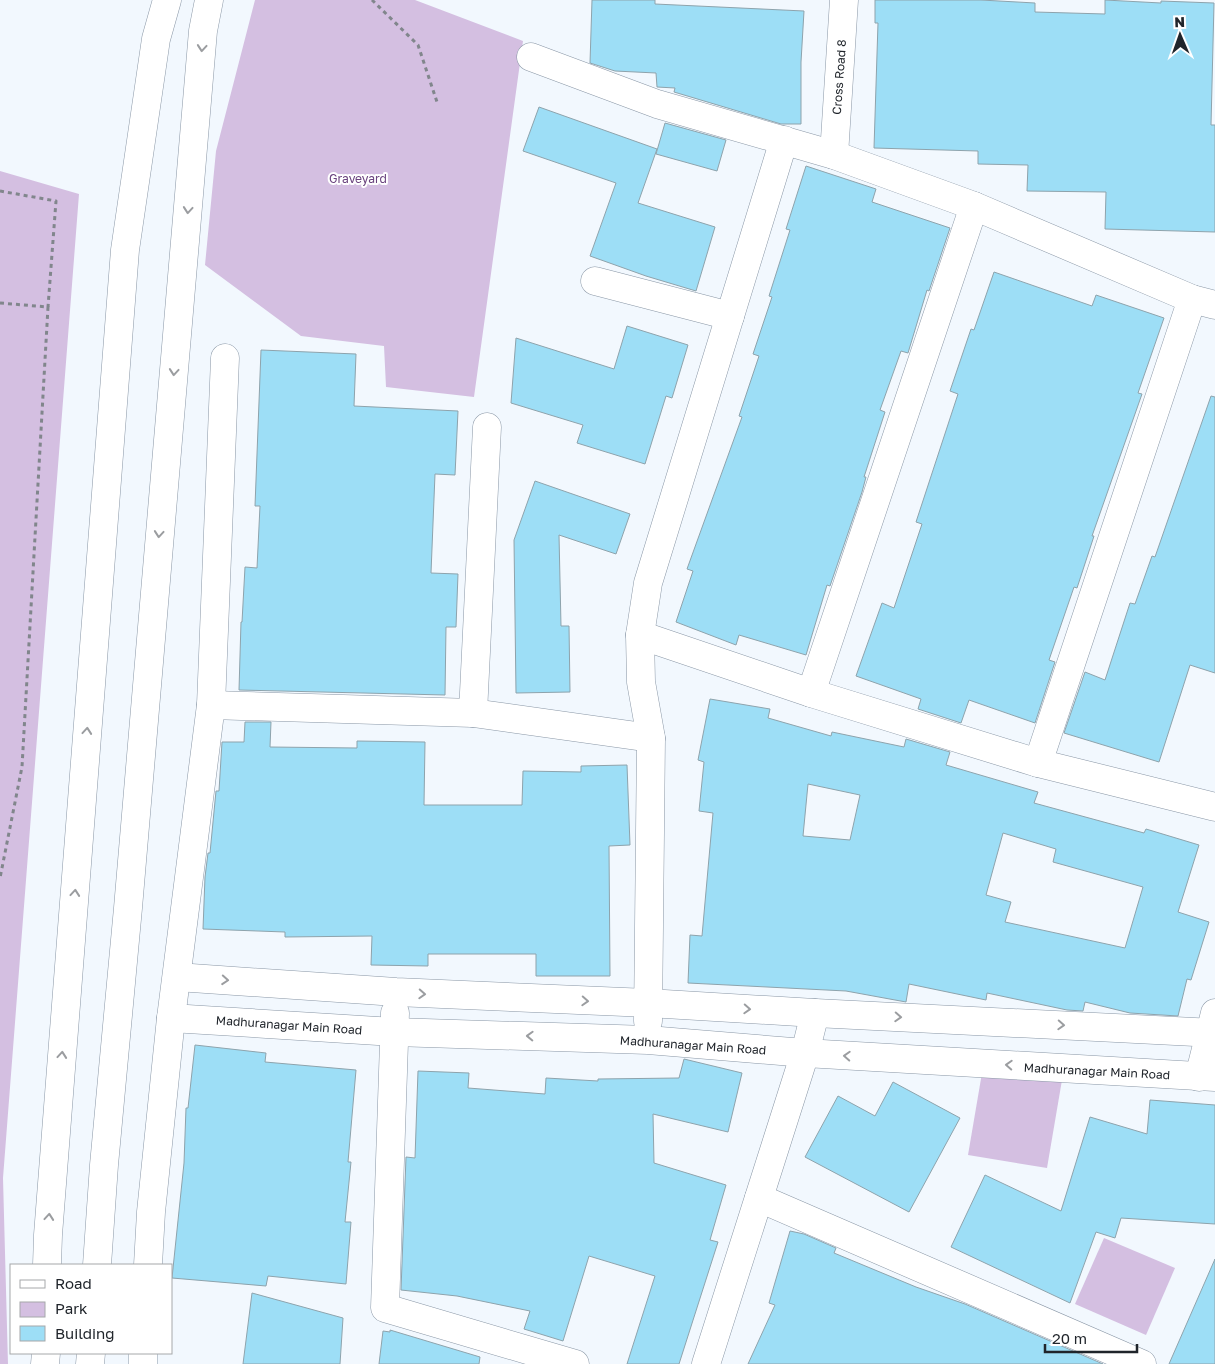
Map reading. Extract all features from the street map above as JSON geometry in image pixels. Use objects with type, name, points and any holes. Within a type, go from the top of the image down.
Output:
[{"type":"street","points":[[47,1264],[49,1215],[125,250],[156,40],[167,0]]},
{"type":"street","points":[[97,1264],[104,1165],[128,908],[202,41],[209,0]]},
{"type":"street","name":"Cross Road 8","points":[[834,155],[844,0]]},
{"type":"street","points":[[532,57],[656,104],[834,155],[974,206],[1203,302],[1038,763]]},
{"type":"street","points":[[648,1040],[651,738],[642,682],[640,635],[648,583],[784,140]]},
{"type":"street","points":[[811,693],[974,206]]},
{"type":"street","points":[[595,281],[730,316]]},
{"type":"street","points":[[148,1264],[151,1212],[171,1018],[211,705],[225,358]]},
{"type":"street","points":[[473,713],[487,427]]},
{"type":"street","points":[[640,635],[811,693],[1038,763],[1215,807]]},
{"type":"street","points":[[211,705],[473,713],[651,738]]},
{"type":"street","points":[[177,977],[396,992],[648,1003],[815,1014],[1213,1026],[1207,1077]]},
{"type":"street","points":[[396,992],[385,1308],[575,1364]]},
{"type":"street","points":[[706,1364],[805,1053],[815,1014]]},
{"type":"street","name":"Madhuranagar Main Road","points":[[171,1018],[394,1032],[648,1040],[805,1053],[1207,1077]]},
{"type":"street","points":[[759,1198],[1142,1364]]},
{"type":"path","points":[[372,0],[418,45],[436,102]]},
{"type":"path","points":[[0,191],[56,201],[48,306],[22,767],[0,878]]},
{"type":"path","points":[[0,303],[48,306]]},
{"type":"green space","name":"Graveyard","points":[[255,0],[415,0],[523,41],[474,397],[386,387],[384,346],[301,336],[205,265],[216,151]]},
{"type":"green space","points":[[0,171],[79,194],[3,1178],[8,1364],[0,1364]]},
{"type":"green space","points":[[983,1067],[1062,1080],[1047,1168],[968,1155]]},
{"type":"green space","points":[[1104,1238],[1175,1268],[1146,1335],[1075,1304]]},
{"type":"building","points":[[592,0],[655,0],[655,4],[804,11],[801,62],[801,124],[781,124],[674,92],[675,88],[657,87],[656,73],[615,71],[590,63]]},
{"type":"building","points":[[875,0],[981,0],[1035,3],[1035,12],[1105,14],[1105,0],[1214,3],[1211,125],[1215,125],[1215,232],[1105,229],[1106,192],[1027,191],[1028,165],[978,164],[978,151],[874,148],[878,23],[875,23]]},
{"type":"building","points":[[539,107],[657,149],[638,203],[715,227],[696,291],[590,256],[616,183],[523,151]]},
{"type":"building","points":[[665,123],[726,140],[717,171],[656,154]]},
{"type":"building","points":[[806,166],[876,189],[872,202],[950,228],[929,291],[927,290],[908,353],[901,351],[880,410],[885,412],[864,477],[866,477],[862,492],[830,586],[827,585],[806,655],[739,635],[736,645],[676,622],[693,571],[687,569],[742,417],[739,416],[759,356],[753,354],[772,297],[769,296],[790,230],[786,229]]},
{"type":"building","points":[[994,272],[1092,306],[1096,295],[1164,318],[1138,393],[1142,394],[1092,536],[1094,536],[1077,588],[1074,587],[1049,660],[1055,662],[1035,723],[969,700],[961,723],[918,709],[921,699],[856,676],[882,603],[894,608],[922,524],[916,522],[958,394],[950,391],[971,329],[974,330]]},
{"type":"building","points":[[627,326],[688,345],[672,398],[666,396],[645,464],[577,443],[583,425],[511,403],[516,338],[614,369]]},
{"type":"building","points":[[261,350],[356,354],[354,406],[458,411],[455,475],[435,474],[431,573],[458,574],[456,627],[446,627],[445,695],[239,690],[245,567],[257,568],[260,506],[255,506]]},
{"type":"building","points":[[1211,396],[1215,397],[1215,673],[1190,665],[1159,762],[1064,733],[1085,672],[1105,680],[1130,603],[1135,604],[1152,556],[1155,557]]},
{"type":"building","points":[[535,481],[630,514],[616,554],[559,535],[561,626],[569,626],[570,692],[516,693],[514,540]]},
{"type":"building","points":[[710,699],[770,709],[768,718],[831,736],[832,732],[904,747],[906,739],[950,752],[946,765],[1038,792],[1034,803],[1144,833],[1146,829],[1199,845],[1178,912],[1209,922],[1191,980],[1187,979],[1178,1016],[1130,1013],[1085,1002],[1083,1011],[1067,1010],[987,993],[986,1000],[909,984],[906,1002],[846,991],[688,983],[690,935],[702,936],[713,813],[699,811],[704,762],[698,760]],"holes":[[[808,784],[860,795],[850,840],[803,836]],[[1003,833],[1056,849],[1053,862],[1143,887],[1125,948],[1005,922],[1011,902],[986,895]]]},
{"type":"building","points":[[245,722],[271,722],[270,747],[357,748],[357,741],[425,742],[424,805],[522,805],[523,771],[581,772],[581,766],[627,765],[630,845],[609,846],[610,976],[536,976],[536,954],[428,954],[428,966],[371,965],[372,936],[285,937],[285,932],[203,929],[205,877],[208,853],[210,853],[216,791],[219,791],[222,742],[244,742]]},
{"type":"building","points":[[195,1045],[266,1053],[265,1062],[356,1070],[348,1162],[351,1162],[345,1222],[351,1222],[346,1284],[268,1276],[266,1286],[172,1278],[184,1163],[186,1108],[188,1108]]},
{"type":"building","points":[[684,1059],[742,1073],[728,1132],[653,1114],[654,1163],[726,1185],[710,1240],[718,1242],[679,1364],[627,1364],[655,1276],[589,1256],[563,1341],[524,1329],[530,1311],[457,1296],[401,1290],[406,1157],[415,1158],[418,1071],[469,1073],[468,1088],[545,1094],[546,1078],[598,1081],[598,1079],[679,1078]]},
{"type":"building","points":[[893,1082],[960,1118],[909,1212],[805,1157],[838,1096],[875,1116]]},
{"type":"building","points":[[1150,1100],[1215,1105],[1215,1224],[1121,1218],[1115,1238],[1096,1232],[1070,1303],[951,1247],[985,1175],[1061,1211],[1090,1117],[1147,1134]]},
{"type":"building","points":[[790,1231],[804,1234],[836,1248],[834,1253],[916,1287],[965,1304],[1103,1364],[748,1364],[775,1305],[769,1303]]},
{"type":"building","points":[[1215,1259],[1215,1364],[1169,1364]]},
{"type":"building","points":[[252,1293],[343,1318],[340,1364],[243,1364]]},
{"type":"building","points":[[390,1330],[480,1357],[479,1364],[379,1364],[383,1331],[390,1332]]}]
